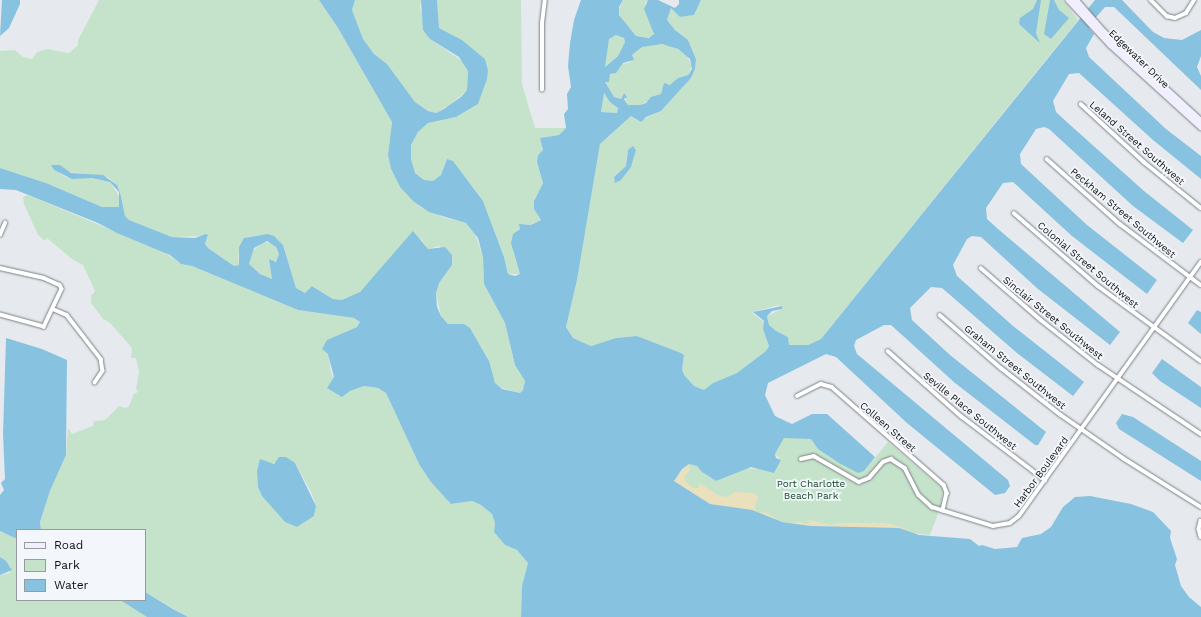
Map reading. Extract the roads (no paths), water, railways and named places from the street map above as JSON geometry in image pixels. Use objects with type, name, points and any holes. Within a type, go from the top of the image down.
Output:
[{"type":"street","points":[[542,90],[542,23],[545,0]]},
{"type":"street","name":"Edgewater Drive","points":[[1069,0],[1149,82],[1201,127]]},
{"type":"street","name":"Edgewater Drive","points":[[1076,0],[1081,11]]},
{"type":"street","points":[[1151,0],[1167,16],[1175,18],[1186,13],[1194,0]]},
{"type":"street","name":"Edgewater Drive","points":[[1093,24],[1201,121]]},
{"type":"street","name":"Leland Street Southwest","points":[[1081,104],[1138,158],[1201,208]]},
{"type":"street","name":"Peckham Street Southwest","points":[[1047,159],[1120,224],[1201,285]]},
{"type":"street","name":"Colonial Street Southwest","points":[[1014,213],[1080,272],[1154,328],[1201,361]]},
{"type":"street","points":[[0,235],[5,223]]},
{"type":"street","name":"Harbor Boulevard","points":[[801,459],[814,456],[859,482],[869,478],[883,462],[891,459],[898,462],[907,472],[922,499],[943,511],[993,526],[1006,524],[1019,516],[1201,262]]},
{"type":"street","points":[[0,268],[52,281],[60,285],[60,293],[44,326],[0,315]]},
{"type":"street","name":"Sinclair Street Southwest","points":[[981,268],[1045,324],[1117,379],[1201,434]]},
{"type":"street","points":[[53,309],[67,315],[101,359],[103,371],[95,383]]},
{"type":"street","name":"Graham Street Southwest","points":[[940,315],[1020,384],[1081,430],[1201,507]]},
{"type":"street","name":"Seville Place Southwest","points":[[888,351],[961,416],[1045,480]]},
{"type":"street","name":"Colleen Street","points":[[797,396],[821,384],[832,387],[944,485],[947,493],[943,511]]},
{"type":"street","points":[[1201,521],[1199,529],[1201,538]]},
{"type":"water","points":[[2,0],[20,0],[20,4],[9,28],[0,36]]},
{"type":"water","points":[[319,0],[355,0],[352,10],[363,39],[374,54],[387,64],[415,102],[428,111],[436,113],[461,97],[467,90],[468,71],[459,57],[430,39],[423,30],[421,0],[437,0],[439,28],[462,40],[485,59],[488,70],[487,79],[478,104],[456,117],[428,123],[418,132],[411,145],[411,159],[415,173],[424,180],[433,181],[441,175],[447,159],[453,161],[483,201],[504,257],[508,274],[515,276],[520,274],[511,243],[513,234],[520,229],[519,224],[531,225],[541,220],[534,209],[534,201],[543,183],[537,162],[538,155],[543,150],[540,138],[559,135],[566,128],[564,114],[568,109],[567,94],[571,87],[568,66],[570,43],[574,20],[581,0],[623,0],[619,7],[619,15],[636,36],[649,38],[654,34],[644,9],[648,0],[658,0],[675,8],[679,4],[679,0],[701,0],[694,15],[680,17],[671,8],[667,20],[675,30],[688,40],[696,59],[695,69],[691,78],[661,111],[646,117],[641,122],[631,116],[600,144],[577,280],[566,327],[573,338],[591,346],[616,338],[637,336],[681,353],[684,355],[682,370],[685,376],[694,386],[704,390],[713,383],[737,373],[766,351],[769,346],[763,329],[764,321],[753,312],[782,306],[782,309],[772,311],[767,316],[769,325],[776,331],[788,337],[789,345],[808,345],[821,339],[1095,0],[1122,0],[1153,32],[1164,38],[1182,40],[1201,30],[1201,56],[1197,67],[1201,76],[1201,90],[1114,7],[1105,7],[1091,23],[1089,28],[1094,34],[1086,48],[1089,57],[1166,129],[1201,156],[1201,179],[1153,140],[1079,73],[1069,74],[1053,101],[1056,112],[1069,124],[1144,191],[1193,230],[1183,243],[1133,206],[1049,129],[1044,127],[1036,129],[1020,154],[1021,164],[1087,225],[1157,280],[1147,294],[1072,236],[1013,182],[1003,183],[986,208],[987,219],[1120,332],[1110,345],[1038,289],[981,237],[972,236],[967,239],[953,265],[957,276],[1013,326],[1084,382],[1073,396],[1017,353],[942,288],[931,287],[910,308],[912,320],[950,355],[1046,432],[1038,445],[1035,445],[955,383],[891,325],[884,325],[856,340],[854,346],[857,354],[1008,480],[1010,486],[1005,493],[995,495],[907,423],[836,357],[826,354],[768,383],[765,395],[775,416],[792,424],[812,414],[827,414],[875,457],[864,471],[858,473],[839,463],[818,449],[811,439],[784,438],[775,454],[776,458],[781,460],[774,473],[751,467],[716,481],[702,472],[697,466],[689,464],[682,469],[674,481],[710,504],[752,510],[782,522],[811,526],[899,528],[919,535],[970,539],[979,546],[982,545],[995,549],[1017,547],[1022,538],[1041,534],[1051,527],[1063,507],[1075,497],[1090,496],[1131,504],[1153,512],[1171,531],[1170,538],[1177,559],[1175,565],[1181,586],[1189,597],[1201,607],[1201,617],[521,617],[522,586],[528,563],[517,550],[505,545],[494,532],[495,523],[492,514],[481,505],[472,501],[451,504],[431,482],[419,464],[386,393],[378,388],[364,386],[350,391],[342,397],[327,388],[334,377],[328,354],[322,349],[327,340],[357,327],[360,322],[354,318],[298,310],[192,266],[181,264],[170,255],[117,233],[98,223],[16,190],[0,189],[0,168],[46,183],[102,207],[119,207],[119,192],[110,182],[92,178],[72,179],[54,170],[51,165],[60,165],[71,173],[103,175],[117,185],[121,196],[125,216],[129,220],[172,237],[195,238],[206,234],[208,235],[205,244],[208,248],[234,266],[239,265],[239,247],[244,238],[267,234],[274,236],[283,245],[296,288],[305,293],[312,286],[333,299],[342,300],[360,292],[413,231],[428,249],[445,247],[452,255],[452,265],[439,283],[436,293],[437,307],[441,316],[448,324],[464,324],[470,328],[489,361],[495,383],[502,389],[520,393],[523,390],[525,381],[515,365],[505,323],[484,284],[483,257],[478,238],[466,223],[429,212],[413,201],[400,187],[391,169],[388,155],[392,122],[338,28]],"holes":[[[616,35],[624,38],[625,42],[618,56],[605,67],[609,39]],[[662,44],[678,49],[690,59],[692,69],[688,75],[678,78],[670,85],[664,83],[661,94],[651,97],[646,103],[640,105],[628,105],[624,99],[627,97],[624,93],[621,99],[614,97],[605,82],[609,82],[610,74],[616,73],[623,63],[634,60],[632,55],[642,47]],[[604,93],[610,102],[618,108],[617,113],[601,112]],[[267,241],[276,247],[279,254],[276,262],[269,259],[272,279],[260,274],[249,264],[254,248]]]},
{"type":"water","points":[[1037,0],[1041,0],[1036,33],[1040,43],[1019,24],[1020,18],[1033,9]]},
{"type":"water","points":[[1050,0],[1054,0],[1059,10],[1069,18],[1051,39],[1044,34]]},
{"type":"water","points":[[633,146],[636,150],[631,167],[621,180],[615,183],[614,177],[626,166],[628,150]]},
{"type":"water","points":[[1197,310],[1201,312],[1201,334],[1188,323]]},
{"type":"water","points":[[6,338],[42,349],[67,360],[66,455],[50,491],[40,522],[41,529],[16,529],[16,539],[0,531],[0,495],[4,490],[1,483],[5,479],[3,434]]},
{"type":"water","points":[[1162,359],[1201,387],[1201,408],[1160,381],[1152,373]]},
{"type":"water","points":[[1122,414],[1133,417],[1201,461],[1201,481],[1119,429],[1116,423]]},
{"type":"water","points":[[279,457],[286,457],[295,463],[316,506],[314,516],[297,527],[285,522],[262,496],[258,487],[257,471],[260,459],[274,464]]},
{"type":"water","points":[[0,557],[6,561],[12,570],[0,575]]},
{"type":"water","points":[[146,593],[188,617],[147,617],[122,601],[146,601]]},
{"type":"park label","name":"Port Charlotte Beach Park","points":[[811,488]]}]
